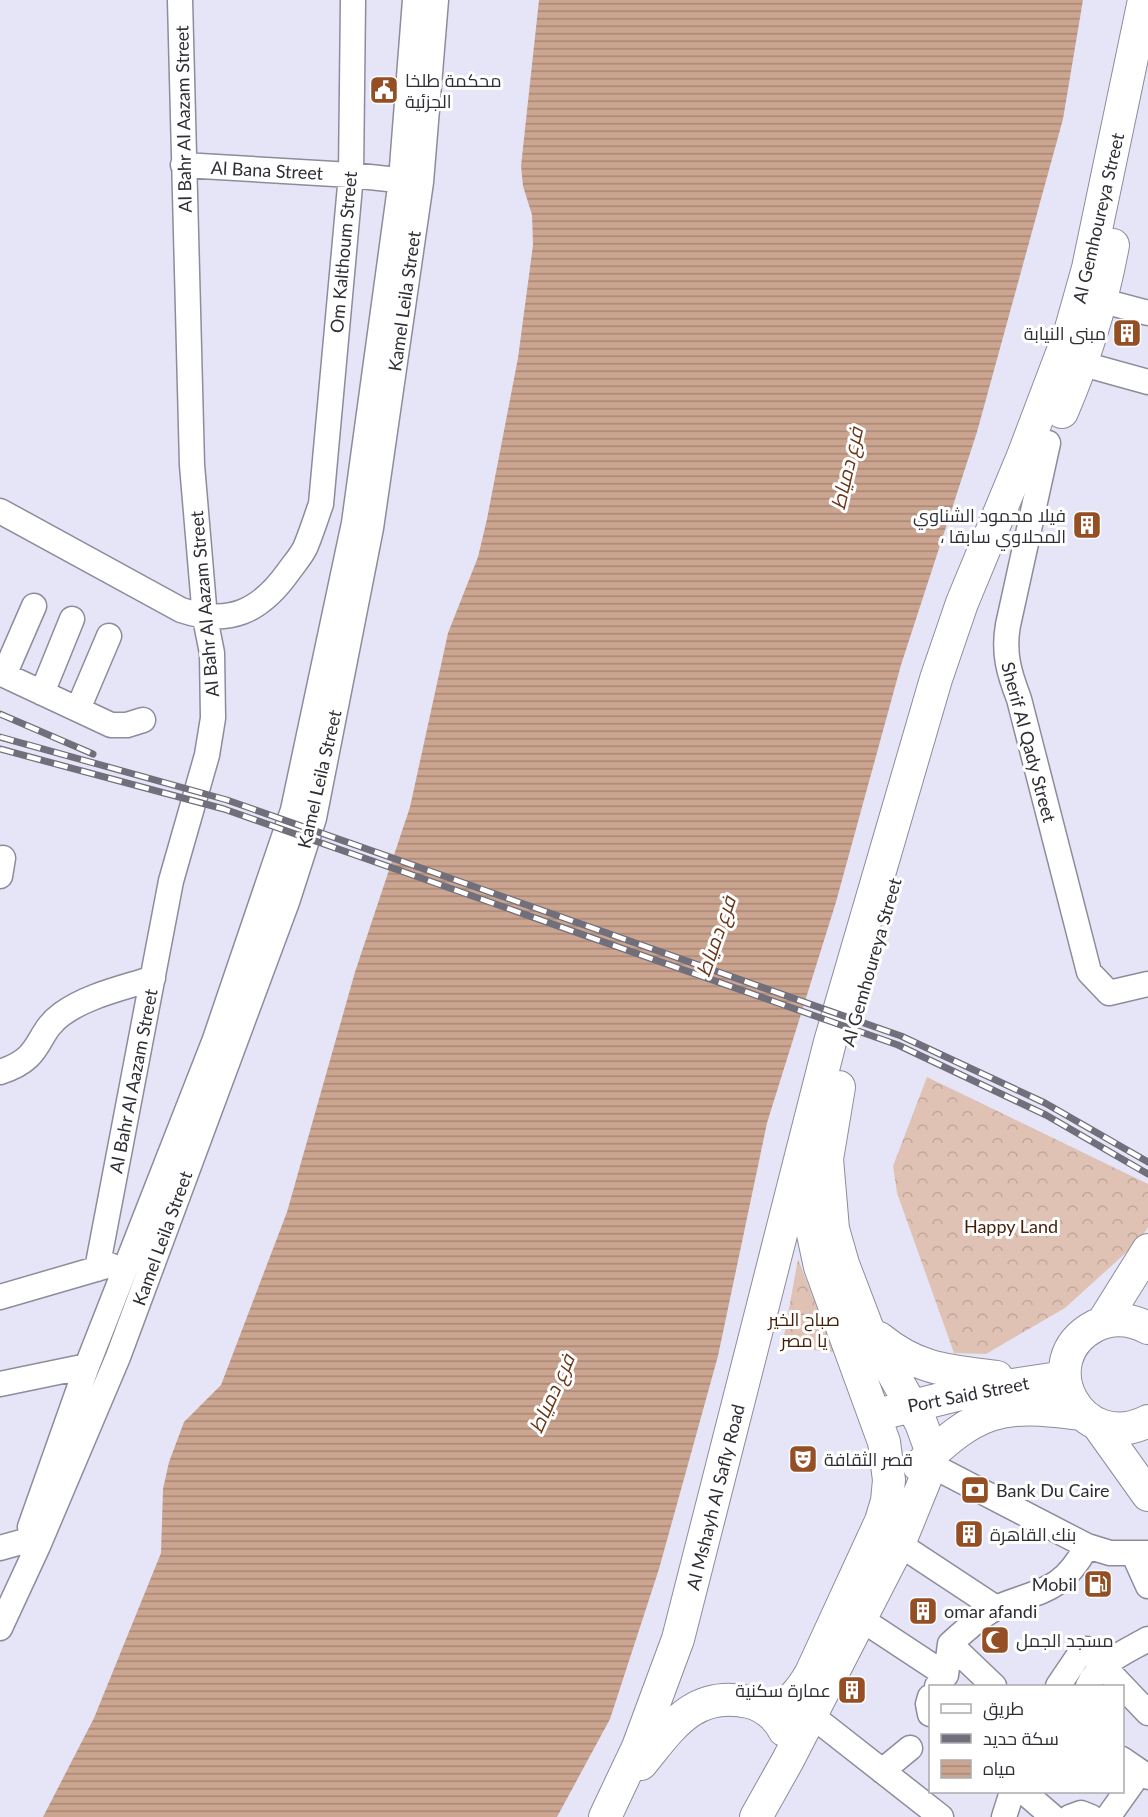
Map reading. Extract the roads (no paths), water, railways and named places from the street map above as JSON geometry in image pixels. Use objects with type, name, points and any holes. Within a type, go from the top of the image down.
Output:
[{"type":"main road","name":"Al Gemhoureya Street","points":[[772,1714],[785,1707],[800,1691],[811,1673],[881,1521],[887,1501],[889,1480],[886,1451],[878,1424],[820,1267],[799,1168],[830,1042],[936,679],[962,603],[1027,446],[1070,332],[1088,268],[1144,0]]},
{"type":"main road","name":"Al Gemhoureya Street","points":[[930,1459],[912,1405],[867,1327],[843,1264],[833,1229],[827,1159],[847,1046],[952,684],[1001,551],[1083,364],[1103,301],[1148,84]]},
{"type":"main road","name":"Al Mshayh Al Safly Road","points":[[609,1808],[643,1736],[678,1639],[799,1168]]},
{"type":"main road","points":[[1103,1322],[1148,1250]]},
{"type":"main road","points":[[1052,1378],[1067,1359],[1075,1343],[1087,1330],[1103,1322],[1120,1319],[1137,1322],[1148,1328]]},
{"type":"main road","points":[[867,1327],[889,1346],[929,1367],[962,1374],[1052,1378],[1067,1390],[1148,1495]]},
{"type":"main road","name":"Port Said Street","points":[[878,1424],[892,1410],[973,1391],[1052,1378]]},
{"type":"main road","name":"Port Said Street","points":[[889,1480],[914,1472],[971,1422],[993,1413],[1037,1410],[1090,1420],[1114,1429],[1131,1428],[1148,1421]]},
{"type":"main road","points":[[756,1817],[900,1544],[930,1459]]},
{"type":"main road","points":[[609,1808],[672,1726],[689,1711],[709,1701],[731,1698],[753,1703],[772,1714],[783,1727],[789,1743],[788,1760]]},
{"type":"street","name":"Al Bahr Al Aazam Street","points":[[97,1269],[171,881],[210,740],[213,679],[205,618],[192,465],[180,0]]},
{"type":"street","name":"Om Kalthoum Street","points":[[205,618],[235,616],[259,604],[282,580],[304,550],[321,504],[351,175],[352,0]]},
{"type":"street","name":"Kamel Leila Street","points":[[20,1585],[26,1541],[90,1361],[214,1042],[293,810],[354,524],[411,181],[415,0]]},
{"type":"street","name":"Kamel Leila Street","points":[[0,1628],[114,1368],[287,902],[314,818],[371,528],[411,181],[436,0]]},
{"type":"street","name":"Al Bana Street","points":[[183,165],[411,181]]},
{"type":"street","points":[[1103,301],[1148,313]]},
{"type":"street","points":[[1083,364],[1148,382]]},
{"type":"street","name":"Sherif Al Qady Street","points":[[1048,443],[1004,646],[1008,669],[1019,699],[1089,972],[1109,993],[1148,984]]},
{"type":"street","points":[[0,511],[181,610],[205,618]]},
{"type":"street","points":[[34,606],[2,674],[111,724],[127,725],[143,720]]},
{"type":"street","points":[[42,693],[72,620]]},
{"type":"street","points":[[78,709],[110,636]]},
{"type":"street","points":[[0,1072],[23,1062],[35,1052],[53,1023],[63,1014],[83,1002],[153,978]]},
{"type":"street","points":[[0,1297],[130,1261]]},
{"type":"street","points":[[0,1384],[90,1361],[97,1377],[114,1368]]},
{"type":"street","points":[[930,1459],[1087,1546],[1110,1552],[1141,1554],[1148,1586]]},
{"type":"street","points":[[0,1548],[26,1541]]},
{"type":"street","points":[[900,1544],[996,1608]]},
{"type":"street","points":[[861,1619],[941,1681],[950,1644],[996,1608],[1054,1587],[1079,1561],[1087,1546]]},
{"type":"street","points":[[1088,1685],[1098,1658],[1148,1639]]},
{"type":"street","points":[[950,1644],[993,1685]]},
{"type":"street","points":[[1059,1685],[1084,1649],[1098,1658],[1123,1685]]},
{"type":"street","points":[[1124,1687],[1148,1713]]},
{"type":"street","points":[[811,1715],[941,1817]]},
{"type":"street","points":[[882,1771],[910,1748]]},
{"type":"street","points":[[1124,1791],[1137,1769]]},
{"type":"street","points":[[1004,1817],[1011,1793]]},
{"type":"street","points":[[1108,1817],[1122,1793]]},
{"type":"street","points":[[1070,1817],[1081,1813],[1091,1817]]},
{"type":"water","name":"فرع دمياط","points":[[539,0],[1083,0],[1063,119],[977,432],[901,665],[836,902],[767,1123],[718,1356],[659,1569],[610,1719],[557,1817],[43,1817],[94,1718],[161,1553],[163,1489],[169,1462],[184,1422],[221,1385],[287,1212],[355,972],[410,807],[448,633],[478,557],[518,358],[533,245],[532,215],[523,186],[521,166]]},
{"type":"railway","points":[[0,714],[93,754]]},
{"type":"railway","points":[[0,737],[227,800],[901,1036],[1045,1103],[1148,1162]]},
{"type":"railway","points":[[0,749],[224,809],[898,1045],[1046,1115],[1148,1174]]},
{"type":"place","name":"محكمة طلخا الجزئية","points":[[384,90]]},
{"type":"place","name":"مبنى النيابة","points":[[1127,333]]},
{"type":"place","name":"فيلا محمود الشناوي ، المحلاوي سابقا","points":[[1087,525]]},
{"type":"place","name":"قصر الثقافة","points":[[803,1459]]},
{"type":"place","name":"Bank Du Caire","points":[[975,1490]]},
{"type":"place","name":"بنك القاهرة","points":[[969,1534]]},
{"type":"place","name":"Mobil","points":[[1098,1584]]},
{"type":"place","name":"omar afandi","points":[[923,1611]]},
{"type":"place","name":"مسجد الجمل","points":[[995,1640]]},
{"type":"place","name":"عمارة سكنية","points":[[852,1690]]},
{"type":"park label","name":"Happy Land","points":[[1011,1226]]},
{"type":"park label","name":"صباح الخير يا مصر","points":[[804,1329]]}]
